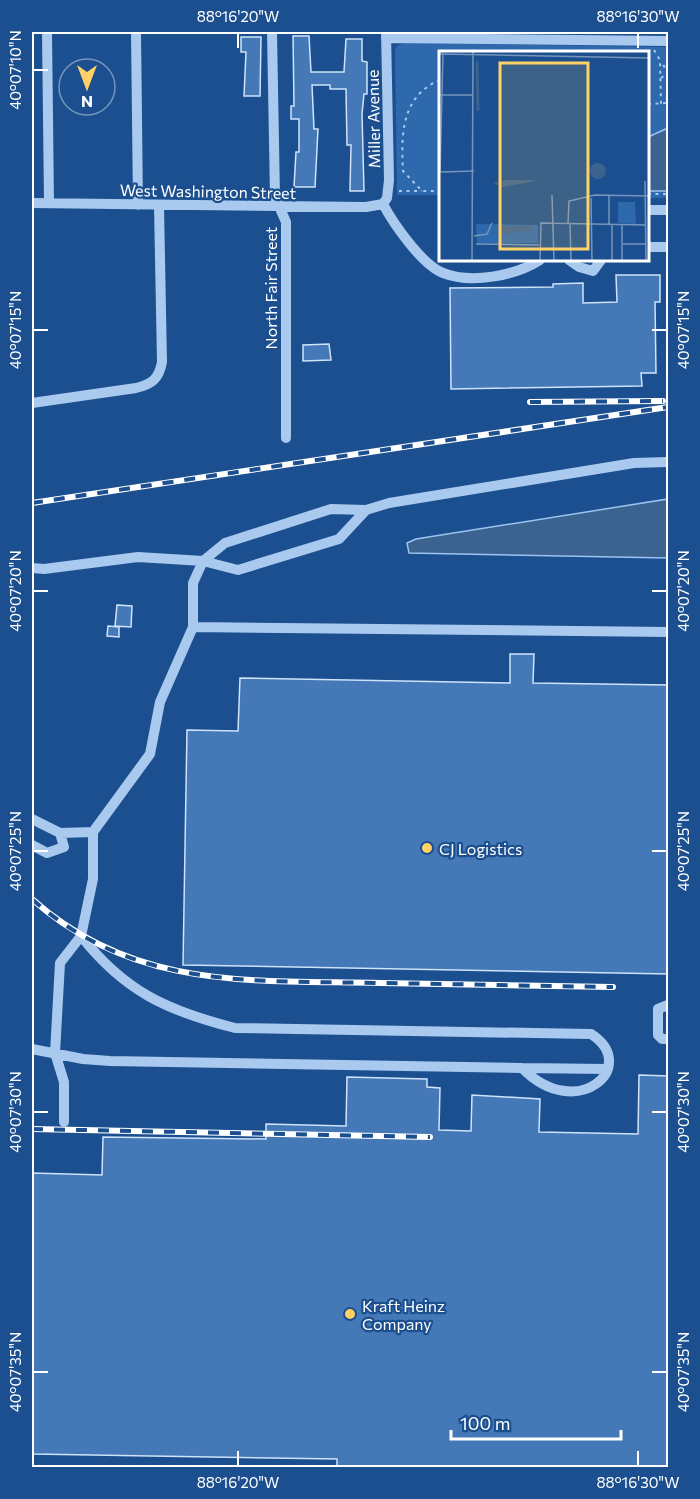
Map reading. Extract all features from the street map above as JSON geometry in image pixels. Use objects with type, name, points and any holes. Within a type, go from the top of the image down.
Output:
[{"type":"street","points":[[47,32],[49,203]]},
{"type":"street","points":[[136,32],[138,205]]},
{"type":"street","name":"North Fair Street","points":[[272,32],[275,197],[286,222],[286,438]]},
{"type":"street","points":[[386,35],[629,36],[669,40]]},
{"type":"street","name":"Miller Avenue","points":[[383,204],[387,198],[389,180],[386,35]]},
{"type":"street","name":"West Washington Street","points":[[32,203],[279,207],[376,207],[383,204]]},
{"type":"street","points":[[383,204],[394,223],[440,272],[461,278],[501,275],[530,267],[539,261]]},
{"type":"street","points":[[32,403],[136,388],[156,380],[162,362],[159,206]]},
{"type":"street","points":[[649,210],[669,210]]},
{"type":"street","points":[[649,248],[669,247]]},
{"type":"street","points":[[570,261],[579,267],[593,271],[601,261]]},
{"type":"street","points":[[64,1122],[64,1083],[55,1053],[60,963],[81,936],[93,879],[93,832],[150,754],[160,702],[194,627],[193,583],[203,561],[225,543],[332,509],[366,510],[388,503],[634,463],[669,462]]},
{"type":"street","points":[[32,568],[44,569],[138,557],[203,561],[238,570],[339,539],[366,510]]},
{"type":"street","points":[[194,627],[669,632]]},
{"type":"street","points":[[32,819],[60,833],[93,832]]},
{"type":"street","points":[[32,845],[47,853],[64,847],[60,833]]},
{"type":"street","points":[[81,936],[98,957],[124,980],[151,999],[189,1017],[236,1028],[591,1034],[601,1040],[606,1048],[608,1069],[595,1087],[575,1093],[550,1089],[535,1081],[522,1068]]},
{"type":"street","points":[[669,1005],[658,1009],[658,1035],[662,1039],[669,1039]]},
{"type":"street","points":[[32,1049],[83,1059],[110,1061],[608,1069]]},
{"type":"path","points":[[654,47],[654,54],[668,73],[661,78]]},
{"type":"path","points":[[660,60],[661,104]]},
{"type":"path","points":[[422,191],[403,171],[402,140],[405,120],[412,103],[423,90],[439,81]]},
{"type":"path","points":[[649,104],[669,103]]},
{"type":"path","points":[[399,191],[439,191]]},
{"type":"path","points":[[649,194],[669,194]]},
{"type":"shaded area","points":[[405,43],[668,47],[668,198],[649,198],[649,51],[439,51],[439,195],[397,195],[395,49],[398,45]]},
{"type":"shaded area","points":[[668,128],[668,191],[649,191],[649,137]]},
{"type":"shaded area","points":[[668,499],[668,558],[409,553],[407,543],[416,539]]},
{"type":"building","points":[[293,36],[309,36],[311,72],[344,72],[346,39],[362,39],[362,61],[367,62],[367,94],[364,94],[362,114],[364,191],[350,191],[351,145],[347,145],[346,89],[330,89],[330,85],[312,85],[314,129],[318,129],[315,187],[294,187],[296,152],[299,152],[299,119],[291,119],[291,106],[294,106]]},
{"type":"building","points":[[241,37],[261,37],[260,96],[244,96],[246,52],[241,52]]},
{"type":"building","points":[[616,275],[660,275],[660,302],[655,302],[656,373],[641,373],[642,386],[451,389],[450,288],[553,287],[553,284],[583,283],[583,303],[617,302]]},
{"type":"building","points":[[329,344],[331,360],[303,361],[303,345]]},
{"type":"building","points":[[117,605],[132,606],[131,627],[115,626]]},
{"type":"building","points":[[108,626],[119,627],[119,637],[107,636]]},
{"type":"building","name":"CJ Logistics","points":[[510,654],[534,654],[533,683],[669,685],[669,974],[183,965],[187,730],[238,731],[240,678],[510,683]]},
{"type":"building","name":"Kraft Heinz Company","points":[[639,1075],[669,1076],[669,1467],[337,1467],[337,1459],[32,1454],[32,1173],[102,1175],[103,1137],[266,1139],[266,1124],[346,1126],[347,1077],[427,1079],[427,1087],[440,1088],[439,1130],[471,1131],[472,1095],[540,1099],[539,1132],[638,1134]]},
{"type":"railway","points":[[530,402],[663,401]]},
{"type":"railway","points":[[32,503],[668,407]]},
{"type":"railway","points":[[32,899],[71,929],[112,951],[154,965],[197,974],[287,982],[613,987]]},
{"type":"railway","points":[[32,1129],[430,1137]]},
{"type":"place","name":"CJ Logistics","points":[[427,848]]},
{"type":"place","name":"Kraft Heinz Company","points":[[350,1314]]}]
